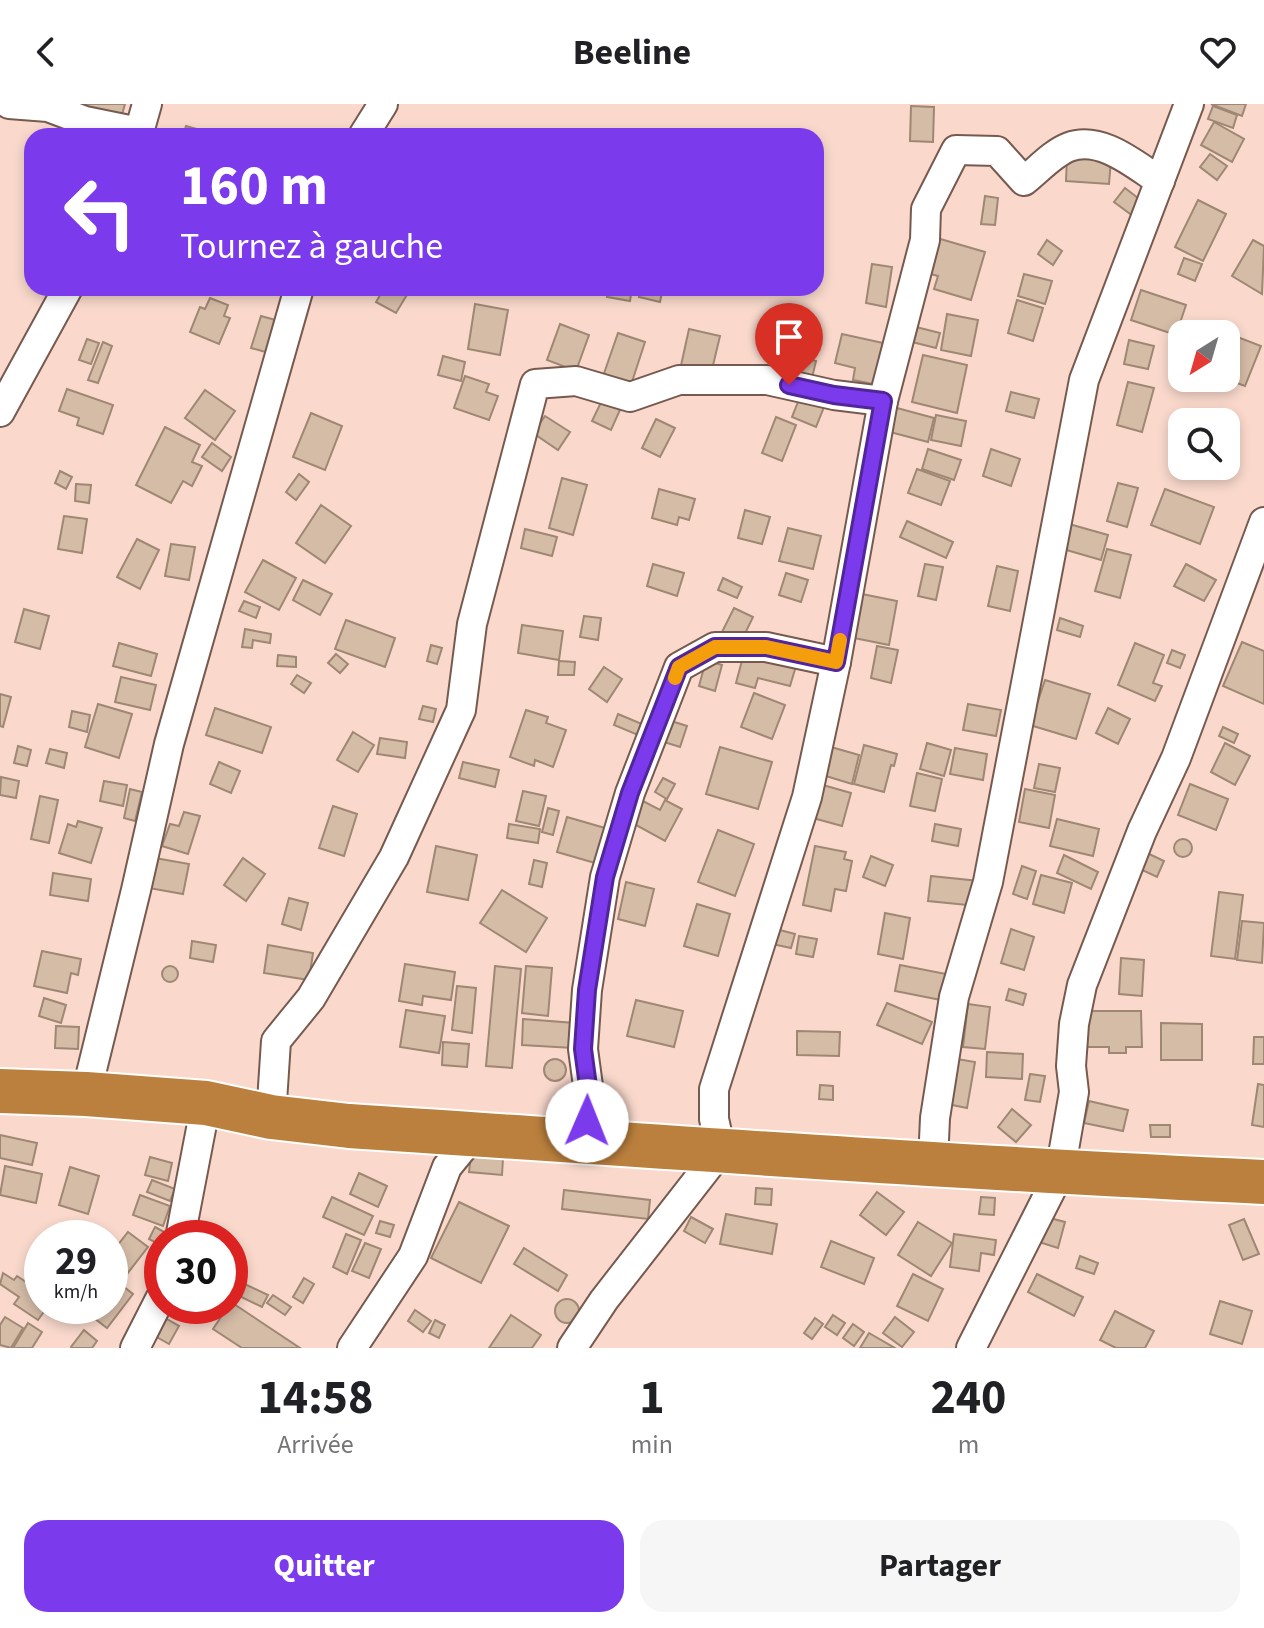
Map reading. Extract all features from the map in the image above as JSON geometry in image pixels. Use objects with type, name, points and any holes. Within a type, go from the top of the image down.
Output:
[{"type":"highway","points":[[0,1091],[206,1103],[271,1117],[452,1144],[583,1141],[1264,1182]]},
{"type":"street","points":[[9,104],[48,107],[114,128]]},
{"type":"street","points":[[141,128],[147,104]]},
{"type":"street","points":[[368,128],[383,104]]},
{"type":"street","points":[[933,1162],[935,1118],[954,997],[988,882],[1084,380],[1189,104]]},
{"type":"street","points":[[572,1348],[604,1300],[721,1150],[714,1119],[714,1089],[807,797],[836,662],[883,401],[925,240],[926,209],[956,150],[997,151],[1024,181],[1067,147],[1088,143],[1120,155],[1160,181]]},
{"type":"street","points":[[0,412],[64,296]]},
{"type":"street","points":[[86,1094],[169,744],[297,296]]},
{"type":"street","points":[[271,1117],[276,1041],[311,998],[394,857],[461,710],[472,624],[535,384],[576,381],[630,397],[679,380],[767,380],[834,395],[883,401]]},
{"type":"street","points":[[971,1348],[1060,1172],[1074,1092],[1071,1066],[1074,1024],[1082,985],[1142,831],[1176,758],[1264,522]]},
{"type":"street","points":[[583,1141],[590,1101],[583,1049],[587,990],[605,877],[630,793],[679,667],[715,647],[766,647],[836,662]]},
{"type":"street","points":[[183,1220],[206,1103]]},
{"type":"street","points":[[352,1348],[413,1256],[452,1144]]},
{"type":"street","points":[[676,1146],[686,1193]]},
{"type":"street","points":[[135,1348],[147,1324]]},
{"type":"building","points":[[85,104],[125,104],[119,125],[82,115]]},
{"type":"building","points":[[1211,104],[1246,104],[1242,116]]},
{"type":"building","points":[[911,106],[934,107],[933,142],[910,141]]},
{"type":"building","points":[[1213,106],[1237,115],[1233,128],[1208,119]]},
{"type":"building","points":[[1214,122],[1244,139],[1232,162],[1201,145]]},
{"type":"building","points":[[1210,154],[1227,166],[1217,180],[1200,167]]},
{"type":"building","points":[[1067,156],[1111,160],[1109,184],[1066,181]]},
{"type":"building","points":[[1125,188],[1143,202],[1133,216],[1114,202]]},
{"type":"building","points":[[985,196],[998,198],[995,225],[981,224]]},
{"type":"building","points":[[1198,200],[1226,214],[1203,261],[1175,247]]},
{"type":"building","points":[[937,238],[985,252],[971,300],[934,289],[938,276],[927,273]]},
{"type":"building","points":[[1047,240],[1062,251],[1053,265],[1038,254]]},
{"type":"building","points":[[1253,240],[1264,246],[1262,294],[1232,276]]},
{"type":"building","points":[[1184,258],[1202,264],[1195,281],[1178,274]]},
{"type":"building","points":[[872,264],[892,267],[886,307],[866,303]]},
{"type":"building","points":[[1024,274],[1052,281],[1045,304],[1018,296]]},
{"type":"building","points":[[1141,290],[1186,305],[1181,320],[1168,320],[1168,332],[1131,320]]},
{"type":"building","points":[[379,296],[406,296],[396,313],[376,302]]},
{"type":"building","points":[[607,296],[631,296],[630,301]]},
{"type":"building","points":[[639,296],[661,296],[660,302]]},
{"type":"building","points":[[210,298],[228,305],[224,316],[230,318],[219,344],[190,332],[200,307],[205,309]]},
{"type":"building","points":[[1017,300],[1043,308],[1033,341],[1008,333]]},
{"type":"building","points":[[475,304],[508,310],[500,355],[468,349]]},
{"type":"building","points":[[947,314],[978,320],[971,356],[941,350]]},
{"type":"building","points":[[261,316],[279,321],[269,353],[251,348]]},
{"type":"building","points":[[560,324],[589,335],[576,371],[547,360]]},
{"type":"building","points":[[912,326],[940,333],[936,348],[908,341]]},
{"type":"building","points":[[689,329],[720,336],[710,378],[680,370]]},
{"type":"building","points":[[618,333],[645,342],[629,391],[601,382]]},
{"type":"building","points":[[842,334],[883,343],[873,384],[853,380],[855,368],[835,363]]},
{"type":"building","points":[[1240,338],[1261,346],[1245,386],[1240,384]]},
{"type":"building","points":[[87,339],[99,343],[91,364],[79,360]]},
{"type":"building","points":[[1129,340],[1154,346],[1148,369],[1124,364]]},
{"type":"building","points":[[103,342],[112,346],[98,383],[88,380]]},
{"type":"building","points":[[782,352],[816,361],[811,382],[776,372]]},
{"type":"building","points":[[923,355],[967,365],[957,413],[912,402]]},
{"type":"building","points":[[443,356],[465,362],[461,381],[438,375]]},
{"type":"building","points":[[465,376],[489,384],[486,392],[498,396],[489,420],[454,408]]},
{"type":"building","points":[[1128,382],[1154,388],[1142,432],[1117,425]]},
{"type":"building","points":[[67,389],[113,405],[103,434],[77,425],[79,418],[59,411]]},
{"type":"building","points":[[205,390],[235,411],[215,440],[185,418]]},
{"type":"building","points":[[606,392],[624,401],[611,430],[592,421]]},
{"type":"building","points":[[802,392],[826,402],[816,427],[792,417]]},
{"type":"building","points":[[1011,392],[1039,399],[1034,418],[1006,411]]},
{"type":"building","points":[[897,408],[934,418],[928,442],[890,432]]},
{"type":"building","points":[[311,413],[342,426],[325,470],[293,457]]},
{"type":"building","points":[[936,415],[966,421],[961,446],[931,440]]},
{"type":"building","points":[[545,416],[570,432],[558,450],[533,433]]},
{"type":"building","points":[[776,417],[796,425],[782,461],[762,453]]},
{"type":"building","points":[[656,419],[675,428],[660,457],[642,448]]},
{"type":"building","points":[[165,427],[200,445],[192,462],[202,466],[192,486],[183,481],[171,503],[136,485]]},
{"type":"building","points":[[212,443],[231,457],[222,471],[202,457]]},
{"type":"building","points":[[928,449],[961,460],[954,480],[922,469]]},
{"type":"building","points":[[991,449],[1020,459],[1011,486],[983,476]]},
{"type":"building","points":[[917,469],[950,481],[941,505],[908,493]]},
{"type":"building","points":[[60,471],[72,477],[66,489],[55,483]]},
{"type":"building","points":[[299,474],[309,482],[296,500],[286,492]]},
{"type":"building","points":[[562,478],[587,485],[573,535],[549,528]]},
{"type":"building","points":[[1118,483],[1138,488],[1127,527],[1107,521]]},
{"type":"building","points":[[76,484],[91,485],[89,503],[75,501]]},
{"type":"building","points":[[659,489],[695,499],[689,520],[679,517],[677,525],[652,518]]},
{"type":"building","points":[[1165,489],[1214,507],[1200,544],[1151,525]]},
{"type":"building","points":[[321,505],[351,526],[325,563],[296,543]]},
{"type":"building","points":[[745,510],[770,517],[762,544],[738,538]]},
{"type":"building","points":[[64,516],[87,519],[82,553],[58,549]]},
{"type":"building","points":[[907,521],[953,542],[946,558],[900,537]]},
{"type":"building","points":[[1069,524],[1108,535],[1101,560],[1063,549]]},
{"type":"building","points":[[788,528],[821,536],[813,569],[779,561]]},
{"type":"building","points":[[525,529],[557,537],[552,556],[521,548]]},
{"type":"building","points":[[137,539],[159,550],[140,589],[117,577]]},
{"type":"building","points":[[171,544],[195,547],[189,580],[165,576]]},
{"type":"building","points":[[1107,549],[1131,555],[1120,598],[1095,591]]},
{"type":"building","points":[[263,560],[296,578],[279,610],[245,592]]},
{"type":"building","points":[[653,564],[684,573],[677,596],[647,586]]},
{"type":"building","points":[[925,564],[943,567],[936,600],[918,596]]},
{"type":"building","points":[[1186,564],[1216,580],[1204,601],[1174,586]]},
{"type":"building","points":[[997,566],[1018,571],[1010,611],[988,606]]},
{"type":"building","points":[[786,573],[808,580],[801,602],[779,595]]},
{"type":"building","points":[[723,578],[742,587],[737,598],[718,590]]},
{"type":"building","points":[[303,580],[332,594],[320,615],[293,600]]},
{"type":"building","points":[[857,593],[897,601],[889,645],[849,637]]},
{"type":"building","points":[[244,601],[260,607],[256,618],[239,611]]},
{"type":"building","points":[[734,608],[753,617],[741,642],[722,632]]},
{"type":"building","points":[[24,609],[49,616],[40,649],[15,642]]},
{"type":"building","points":[[584,616],[601,618],[598,640],[580,637]]},
{"type":"building","points":[[1060,618],[1083,626],[1080,637],[1057,630]]},
{"type":"building","points":[[346,620],[395,638],[385,667],[335,649]]},
{"type":"building","points":[[522,625],[563,631],[559,660],[518,653]]},
{"type":"building","points":[[245,629],[271,634],[270,643],[253,640],[252,648],[242,647]]},
{"type":"building","points":[[1242,642],[1264,651],[1264,704],[1223,686]]},
{"type":"building","points":[[119,643],[157,654],[151,676],[113,666]]},
{"type":"building","points":[[1135,643],[1164,655],[1153,683],[1162,686],[1155,701],[1118,685]]},
{"type":"building","points":[[431,645],[442,648],[437,664],[427,661]]},
{"type":"building","points":[[877,646],[898,650],[891,683],[871,678]]},
{"type":"building","points":[[1172,650],[1185,655],[1180,668],[1167,663]]},
{"type":"building","points":[[744,653],[796,666],[790,686],[758,678],[755,688],[736,683]]},
{"type":"building","points":[[336,654],[348,664],[340,673],[328,663]]},
{"type":"building","points":[[278,655],[296,657],[296,667],[277,666]]},
{"type":"building","points":[[706,660],[722,665],[715,691],[699,686]]},
{"type":"building","points":[[559,661],[575,662],[574,675],[558,675]]},
{"type":"building","points":[[604,667],[622,679],[607,702],[589,689]]},
{"type":"building","points":[[297,675],[311,683],[304,693],[291,684]]},
{"type":"building","points":[[121,677],[156,685],[150,710],[115,702]]},
{"type":"building","points":[[1045,680],[1090,694],[1076,739],[1030,725]]},
{"type":"building","points":[[754,693],[785,705],[772,739],[741,727]]},
{"type":"building","points":[[0,694],[11,697],[3,727],[0,726]]},
{"type":"building","points":[[98,704],[132,714],[119,758],[85,747]]},
{"type":"building","points":[[968,704],[1001,710],[996,736],[963,730]]},
{"type":"building","points":[[423,706],[436,709],[433,722],[419,719]]},
{"type":"building","points":[[215,708],[271,727],[262,753],[206,735]]},
{"type":"building","points":[[1108,708],[1130,719],[1118,744],[1096,733]]},
{"type":"building","points":[[526,710],[548,717],[546,723],[566,730],[553,767],[535,760],[534,766],[510,757]]},
{"type":"building","points":[[72,711],[90,715],[87,732],[69,727]]},
{"type":"building","points":[[618,714],[642,724],[638,735],[614,725]]},
{"type":"building","points":[[668,720],[687,726],[680,747],[661,741]]},
{"type":"building","points":[[1223,727],[1238,734],[1234,743],[1219,736]]},
{"type":"building","points":[[353,732],[374,745],[358,772],[337,760]]},
{"type":"building","points":[[380,738],[407,742],[405,758],[377,754]]},
{"type":"building","points":[[927,743],[951,750],[944,776],[920,769]]},
{"type":"building","points":[[1225,743],[1250,756],[1235,785],[1211,772]]},
{"type":"building","points":[[824,745],[859,755],[852,784],[816,773]]},
{"type":"building","points":[[864,745],[897,754],[884,792],[854,784]]},
{"type":"building","points":[[18,746],[31,750],[27,766],[14,763]]},
{"type":"building","points":[[720,747],[772,762],[758,809],[706,794]]},
{"type":"building","points":[[955,748],[987,754],[983,780],[950,774]]},
{"type":"building","points":[[50,749],[67,753],[64,768],[46,763]]},
{"type":"building","points":[[219,762],[240,771],[231,793],[210,784]]},
{"type":"building","points":[[463,762],[499,770],[495,787],[459,778]]},
{"type":"building","points":[[1039,764],[1060,768],[1055,792],[1034,788]]},
{"type":"building","points":[[917,773],[942,779],[935,811],[910,806]]},
{"type":"building","points":[[1,777],[19,781],[16,798],[0,795]]},
{"type":"building","points":[[663,778],[675,784],[667,799],[655,792]]},
{"type":"building","points":[[104,781],[127,785],[123,806],[100,801]]},
{"type":"building","points":[[1190,784],[1228,799],[1216,830],[1178,815]]},
{"type":"building","points":[[823,785],[851,793],[842,826],[813,818]]},
{"type":"building","points":[[130,789],[142,792],[135,821],[124,818]]},
{"type":"building","points":[[1025,789],[1055,795],[1049,828],[1019,822]]},
{"type":"building","points":[[523,791],[546,796],[539,826],[516,821]]},
{"type":"building","points":[[40,796],[58,800],[49,843],[31,839]]},
{"type":"building","points":[[639,799],[660,810],[665,800],[682,809],[665,841],[627,820]]},
{"type":"building","points":[[333,806],[357,814],[344,856],[319,848]]},
{"type":"building","points":[[548,808],[559,811],[553,835],[542,832]]},
{"type":"building","points":[[184,812],[200,816],[188,854],[162,846],[170,824],[179,826]]},
{"type":"building","points":[[567,817],[605,828],[595,863],[557,852]]},
{"type":"building","points":[[1057,819],[1099,829],[1093,856],[1050,846]]},
{"type":"building","points":[[78,821],[102,828],[91,863],[59,853],[68,824],[76,827]]},
{"type":"building","points":[[509,824],[540,829],[538,843],[507,838]]},
{"type":"building","points":[[935,824],[961,829],[958,846],[932,841]]},
{"type":"building","points":[[718,830],[754,844],[735,896],[698,882]]},
{"type":"building","points":[[1183,839],[1192,848],[1183,857],[1174,848]]},
{"type":"building","points":[[436,846],[477,855],[468,900],[427,892]]},
{"type":"building","points":[[815,846],[846,852],[844,859],[852,861],[846,891],[835,889],[831,911],[803,905]]},
{"type":"building","points":[[1145,852],[1164,861],[1157,877],[1138,868]]},
{"type":"building","points":[[1064,855],[1098,872],[1091,889],[1057,873]]},
{"type":"building","points":[[871,856],[893,865],[885,886],[863,877]]},
{"type":"building","points":[[155,858],[189,864],[183,894],[149,888]]},
{"type":"building","points":[[243,858],[265,874],[246,901],[224,885]]},
{"type":"building","points":[[534,860],[547,863],[542,887],[529,884]]},
{"type":"building","points":[[1022,866],[1036,871],[1027,899],[1013,894]]},
{"type":"building","points":[[53,873],[91,879],[88,901],[50,895]]},
{"type":"building","points":[[1041,875],[1072,883],[1064,913],[1033,904]]},
{"type":"building","points":[[931,876],[979,881],[977,906],[928,901]]},
{"type":"building","points":[[626,882],[654,889],[645,926],[618,919]]},
{"type":"building","points":[[502,890],[547,918],[526,952],[480,923]]},
{"type":"building","points":[[1219,892],[1243,895],[1235,959],[1211,956]]},
{"type":"building","points":[[289,898],[308,903],[301,930],[282,924]]},
{"type":"building","points":[[697,904],[730,914],[718,956],[684,946]]},
{"type":"building","points":[[885,913],[910,918],[903,959],[878,954]]},
{"type":"building","points":[[1242,921],[1264,923],[1262,963],[1237,960]]},
{"type":"building","points":[[776,929],[795,934],[791,948],[772,944]]},
{"type":"building","points":[[1011,929],[1034,937],[1024,970],[1001,963]]},
{"type":"building","points":[[799,936],[817,939],[813,957],[796,954]]},
{"type":"building","points":[[192,941],[216,945],[213,962],[190,958]]},
{"type":"building","points":[[268,945],[313,953],[309,980],[264,973]]},
{"type":"building","points":[[42,951],[81,959],[78,975],[71,973],[67,993],[34,986]]},
{"type":"building","points":[[1121,958],[1144,960],[1142,996],[1119,994]]},
{"type":"building","points":[[405,964],[455,972],[451,1000],[423,996],[422,1005],[399,1001]]},
{"type":"building","points":[[900,965],[946,974],[941,1000],[895,991]]},
{"type":"building","points":[[167,966],[173,966],[178,974],[176,980],[167,982],[162,977],[162,971]]},
{"type":"building","points":[[495,966],[521,969],[512,1068],[486,1066]]},
{"type":"building","points":[[526,966],[552,968],[548,1016],[522,1013]]},
{"type":"building","points":[[457,986],[476,988],[472,1033],[452,1030]]},
{"type":"building","points":[[1009,989],[1026,994],[1023,1005],[1006,1000]]},
{"type":"building","points":[[44,998],[66,1005],[61,1023],[39,1016]]},
{"type":"building","points":[[636,1000],[683,1011],[674,1047],[627,1036]]},
{"type":"building","points":[[887,1003],[932,1022],[922,1044],[877,1025]]},
{"type":"building","points":[[968,1004],[990,1007],[985,1049],[963,1047]]},
{"type":"building","points":[[406,1010],[445,1016],[439,1053],[400,1047]]},
{"type":"building","points":[[1086,1011],[1141,1011],[1142,1047],[1126,1047],[1126,1053],[1109,1053],[1109,1047],[1087,1047]]},
{"type":"building","points":[[523,1019],[575,1023],[573,1048],[522,1045]]},
{"type":"building","points":[[1161,1023],[1202,1024],[1202,1060],[1161,1060]]},
{"type":"building","points":[[56,1026],[79,1027],[78,1049],[55,1048]]},
{"type":"building","points":[[797,1031],[840,1032],[839,1056],[797,1055]]},
{"type":"building","points":[[1254,1037],[1264,1037],[1264,1064],[1253,1064]]},
{"type":"building","points":[[443,1042],[469,1044],[467,1067],[442,1065]]},
{"type":"building","points":[[987,1052],[1023,1054],[1022,1079],[986,1077]]},
{"type":"building","points":[[951,1058],[975,1062],[967,1108],[942,1103]]},
{"type":"building","points":[[555,1059],[563,1062],[566,1070],[563,1078],[555,1081],[547,1078],[544,1070],[547,1062]]},
{"type":"building","points":[[1030,1074],[1045,1076],[1040,1102],[1025,1100]]},
{"type":"building","points":[[1258,1084],[1264,1085],[1264,1127],[1252,1125]]},
{"type":"building","points":[[820,1085],[833,1086],[833,1100],[819,1099]]},
{"type":"building","points":[[1089,1101],[1128,1110],[1123,1131],[1084,1123]]},
{"type":"building","points":[[1012,1109],[1031,1125],[1016,1142],[998,1127]]},
{"type":"building","points":[[1150,1125],[1170,1125],[1170,1137],[1151,1137]]},
{"type":"building","points":[[0,1135],[37,1143],[32,1165],[0,1158]]},
{"type":"building","points":[[471,1155],[503,1158],[502,1175],[469,1172]]},
{"type":"building","points":[[150,1157],[172,1163],[168,1181],[145,1175]]},
{"type":"building","points":[[5,1166],[42,1174],[36,1203],[0,1195]]},
{"type":"building","points":[[70,1167],[99,1176],[88,1214],[59,1205]]},
{"type":"building","points":[[359,1173],[387,1186],[378,1207],[350,1194]]},
{"type":"building","points":[[152,1180],[175,1189],[170,1201],[147,1192]]},
{"type":"building","points":[[756,1188],[772,1189],[771,1205],[755,1204]]},
{"type":"building","points":[[564,1190],[650,1200],[648,1219],[562,1209]]},
{"type":"building","points":[[877,1192],[904,1212],[886,1235],[860,1215]]},
{"type":"building","points":[[140,1195],[170,1206],[165,1220],[147,1220],[133,1215]]},
{"type":"building","points":[[332,1197],[373,1216],[364,1235],[323,1217]]},
{"type":"building","points":[[981,1197],[995,1198],[994,1215],[979,1214]]},
{"type":"building","points":[[459,1202],[509,1226],[481,1283],[431,1258]]},
{"type":"building","points":[[726,1214],[777,1224],[772,1254],[720,1244]]},
{"type":"building","points":[[691,1217],[713,1229],[705,1243],[684,1231]]},
{"type":"building","points":[[1046,1217],[1065,1222],[1058,1248],[1039,1242]]},
{"type":"building","points":[[1244,1219],[1259,1254],[1243,1260],[1229,1225]]},
{"type":"building","points":[[380,1221],[394,1225],[390,1237],[376,1233]]},
{"type":"building","points":[[918,1222],[952,1243],[931,1276],[898,1255]]},
{"type":"building","points":[[128,1232],[144,1244],[144,1252],[128,1273]]},
{"type":"building","points":[[346,1234],[361,1240],[347,1274],[333,1267]]},
{"type":"building","points":[[954,1234],[996,1240],[994,1255],[981,1253],[979,1271],[950,1267]]},
{"type":"building","points":[[831,1241],[874,1258],[864,1284],[821,1267]]},
{"type":"building","points":[[365,1243],[381,1249],[369,1278],[352,1271]]},
{"type":"building","points":[[524,1248],[567,1275],[558,1291],[514,1264]]},
{"type":"building","points":[[1080,1256],[1098,1263],[1094,1274],[1076,1268]]},
{"type":"building","points":[[3,1273],[14,1280],[17,1276],[24,1281],[24,1311],[14,1304],[19,1297],[0,1284]]},
{"type":"building","points":[[913,1274],[943,1289],[928,1321],[897,1306]]},
{"type":"building","points":[[1037,1274],[1083,1297],[1074,1316],[1028,1292]]},
{"type":"building","points":[[304,1278],[314,1284],[303,1303],[293,1297]]},
{"type":"building","points":[[248,1286],[268,1295],[262,1307],[248,1300]]},
{"type":"building","points":[[273,1295],[291,1307],[285,1315],[267,1303]]},
{"type":"building","points":[[567,1299],[575,1303],[579,1311],[575,1319],[567,1323],[559,1319],[555,1311],[559,1303]]},
{"type":"building","points":[[1220,1301],[1252,1311],[1242,1344],[1210,1334]]},
{"type":"building","points":[[415,1310],[431,1321],[423,1332],[408,1321]]},
{"type":"building","points":[[1115,1311],[1154,1331],[1145,1348],[1116,1348],[1100,1340]]},
{"type":"building","points":[[248,1313],[300,1348],[242,1348],[213,1329],[216,1324],[248,1324]]},
{"type":"building","points":[[511,1315],[541,1335],[532,1348],[489,1348]]},
{"type":"building","points":[[833,1315],[845,1323],[837,1335],[825,1327]]},
{"type":"building","points":[[5,1317],[23,1328],[11,1348],[0,1345],[0,1325]]},
{"type":"building","points":[[895,1317],[914,1332],[902,1347],[883,1333]]},
{"type":"building","points":[[815,1318],[823,1324],[812,1339],[804,1333]]},
{"type":"building","points":[[435,1320],[445,1325],[439,1338],[429,1333]]},
{"type":"building","points":[[27,1324],[42,1332],[32,1348],[13,1348]]},
{"type":"building","points":[[152,1324],[179,1326],[169,1344],[148,1332]]},
{"type":"building","points":[[853,1324],[864,1332],[854,1346],[843,1338]]},
{"type":"building","points":[[84,1330],[97,1341],[92,1348],[72,1348],[71,1347]]},
{"type":"building","points":[[869,1333],[895,1348],[860,1348]]},
{"type":"slow traffic","points":[[675,678],[679,667],[715,647],[766,647],[836,662],[840,640]]},
{"type":"route","points":[[587,1121],[590,1101],[583,1049],[587,990],[605,877],[630,793],[679,667],[715,647],[766,647],[836,662],[883,401],[789,385]]}]
